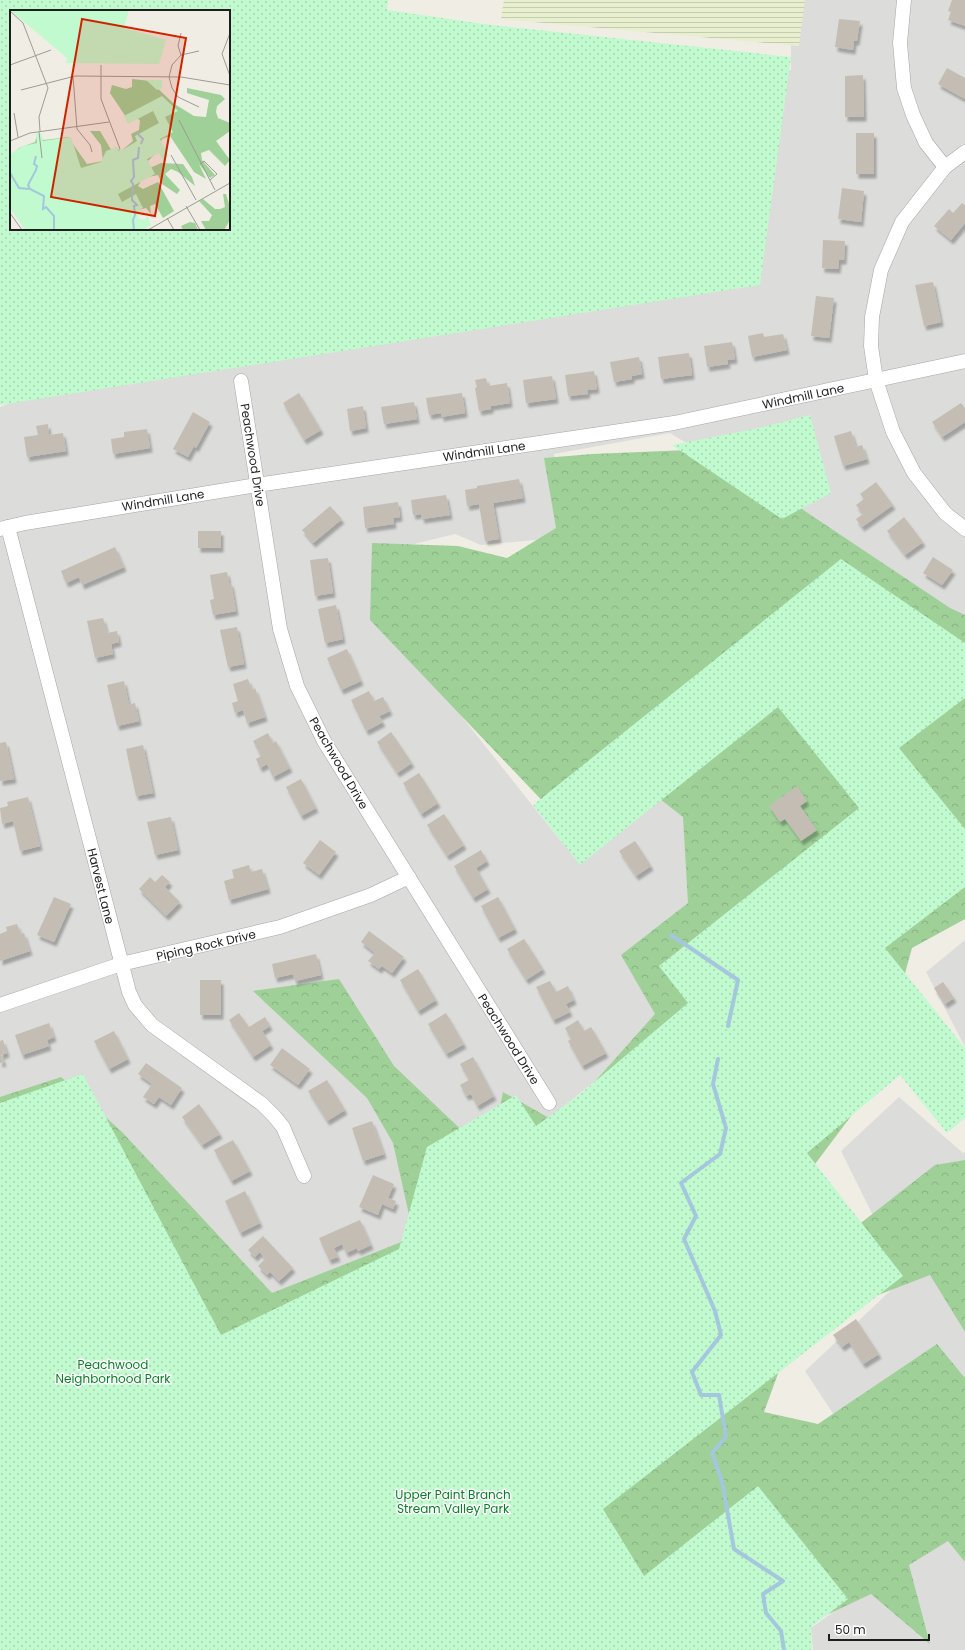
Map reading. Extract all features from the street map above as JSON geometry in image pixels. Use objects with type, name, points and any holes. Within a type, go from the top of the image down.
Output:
[{"type":"street","points":[[904,0],[900,43],[904,88],[913,115],[926,143],[945,167]]},
{"type":"street","points":[[965,152],[945,167],[902,222],[881,270],[872,317],[871,346],[876,380],[893,432],[914,473],[945,513],[965,529]]},
{"type":"street","name":"Windmill Lane","points":[[4,528],[257,485],[674,423],[965,361]]},
{"type":"street","name":"Peachwood Drive","points":[[241,381],[280,629],[297,686],[324,741],[549,1103]]},
{"type":"street","name":"Harvest Lane","points":[[4,528],[121,964],[129,992],[135,1005],[152,1024],[262,1104],[274,1116],[282,1127],[304,1176]]},
{"type":"street","name":"Piping Rock Drive","points":[[0,1005],[121,964],[280,927],[371,895],[408,877]]},
{"type":"shaded area","points":[[791,0],[965,0],[965,626],[790,507],[670,433],[554,454],[569,537],[481,545],[455,534],[390,550],[377,610],[564,845],[760,701],[689,1005],[537,1128],[400,1251],[222,1336],[0,1105],[0,407],[791,70]]},
{"type":"shaded area","points":[[965,940],[965,1047],[926,972]]},
{"type":"shaded area","points":[[899,1097],[963,1153],[965,1152],[965,1409],[834,1415],[805,1371],[904,1278],[841,1151]]},
{"type":"shaded area","points":[[965,1527],[965,1650],[813,1650],[811,1628],[849,1601]]},
{"type":"green space","points":[[0,0],[388,0],[387,10],[491,25],[791,57],[760,285],[0,405]]},
{"type":"green space","points":[[504,0],[805,0],[799,46],[501,19]]},
{"type":"green space","points":[[810,415],[831,493],[782,519],[672,445],[759,428]]},
{"type":"green space","name":"Peachwood Neighborhood Park","points":[[712,449],[950,608],[965,615],[965,919],[912,948],[899,995],[891,1063],[806,1176],[848,1233],[935,1165],[965,1160],[965,1332],[930,1275],[795,1327],[764,1412],[818,1424],[937,1344],[965,1378],[965,1562],[948,1541],[909,1565],[930,1644],[871,1594],[803,1626],[0,1650],[0,1097],[61,1077],[122,1132],[272,1293],[414,1237],[393,1143],[367,1098],[253,991],[339,979],[394,1066],[490,1157],[503,1092],[558,1123],[655,1014],[621,955],[688,903],[683,817],[637,781],[571,831],[370,620],[372,543],[458,546],[507,558],[556,528],[544,458],[592,454]]},
{"type":"green space","name":"Upper Paint Branch Stream Valley Park","points":[[841,559],[965,643],[965,698],[899,748],[965,829],[965,887],[885,948],[965,1048],[965,1118],[947,1133],[900,1075],[807,1153],[903,1276],[603,1509],[644,1576],[758,1486],[848,1599],[811,1627],[812,1650],[0,1650],[0,1103],[83,1074],[221,1335],[399,1249],[427,1147],[516,1095],[536,1126],[579,1095],[688,1003],[659,966],[859,808],[778,707],[580,865],[533,805]]},
{"type":"building","points":[[952,0],[965,0],[965,26],[948,20],[951,12],[948,11]]},
{"type":"building","points":[[839,19],[860,21],[857,41],[854,41],[853,50],[835,47]]},
{"type":"building","points":[[947,68],[965,78],[965,99],[938,84]]},
{"type":"building","points":[[863,75],[864,117],[845,117],[845,76]]},
{"type":"building","points":[[856,133],[874,133],[874,174],[856,174]]},
{"type":"building","points":[[842,188],[864,191],[861,222],[838,219]]},
{"type":"building","points":[[962,203],[965,205],[965,223],[951,240],[934,226],[949,209],[953,213]]},
{"type":"building","points":[[823,240],[845,241],[844,260],[839,260],[838,269],[822,268]]},
{"type":"building","points":[[933,282],[941,322],[924,326],[915,285]]},
{"type":"building","points":[[816,296],[834,298],[829,338],[811,336]]},
{"type":"building","points":[[763,333],[764,337],[783,334],[787,350],[752,357],[748,336]]},
{"type":"building","points":[[732,342],[735,359],[727,360],[728,364],[707,367],[704,346]]},
{"type":"building","points":[[689,353],[692,375],[661,379],[658,357]]},
{"type":"building","points":[[639,357],[642,374],[632,376],[632,379],[614,382],[610,362]]},
{"type":"building","points":[[594,371],[597,389],[587,390],[588,394],[568,396],[565,375]]},
{"type":"building","points":[[552,376],[556,399],[526,403],[523,380]]},
{"type":"building","points":[[486,378],[488,386],[507,383],[510,403],[491,406],[491,409],[479,411],[475,380]]},
{"type":"building","points":[[299,393],[321,430],[304,440],[283,403]]},
{"type":"building","points":[[462,393],[465,413],[441,417],[441,413],[429,415],[426,398]]},
{"type":"building","points":[[414,402],[417,419],[384,424],[381,407]]},
{"type":"building","points":[[961,403],[965,408],[965,422],[942,437],[932,422]]},
{"type":"building","points":[[363,406],[366,428],[350,431],[347,409]]},
{"type":"building","points":[[193,412],[210,422],[196,448],[194,446],[188,457],[173,449]]},
{"type":"building","points":[[48,424],[49,435],[63,433],[66,451],[27,457],[24,437],[38,435],[36,426]]},
{"type":"building","points":[[147,429],[150,448],[113,454],[111,439],[124,437],[124,432]]},
{"type":"building","points":[[851,431],[856,447],[862,445],[867,459],[843,466],[834,436]]},
{"type":"building","points":[[519,479],[523,498],[493,503],[499,539],[485,541],[479,504],[467,506],[465,490],[477,488],[477,486]]},
{"type":"building","points":[[876,482],[893,505],[862,527],[856,519],[863,514],[856,505],[864,499],[860,494]]},
{"type":"building","points":[[446,495],[450,515],[422,519],[421,514],[413,515],[411,500]]},
{"type":"building","points":[[398,502],[400,517],[393,518],[394,524],[365,528],[363,507]]},
{"type":"building","points":[[330,506],[342,519],[313,543],[302,530]]},
{"type":"building","points":[[904,517],[923,542],[905,555],[887,531]]},
{"type":"building","points":[[198,531],[221,531],[221,548],[198,548]]},
{"type":"building","points":[[115,547],[124,567],[82,585],[79,577],[66,583],[61,571]]},
{"type":"building","points":[[933,557],[953,570],[942,585],[923,573]]},
{"type":"building","points":[[328,558],[333,593],[315,596],[310,560]]},
{"type":"building","points":[[227,572],[229,583],[231,583],[236,611],[213,615],[210,600],[214,599],[210,575]]},
{"type":"building","points":[[336,605],[343,639],[325,643],[318,609]]},
{"type":"building","points":[[103,618],[107,633],[117,631],[119,642],[111,644],[113,654],[95,658],[87,621]]},
{"type":"building","points":[[237,627],[244,664],[228,667],[220,630]]},
{"type":"building","points":[[347,649],[361,681],[341,690],[327,658]]},
{"type":"building","points":[[248,679],[252,690],[255,688],[265,717],[247,723],[243,710],[235,713],[232,703],[238,701],[233,684]]},
{"type":"building","points":[[124,681],[129,705],[135,703],[139,721],[117,726],[107,685]]},
{"type":"building","points":[[369,691],[374,701],[383,697],[390,711],[379,716],[383,722],[366,731],[351,700]]},
{"type":"building","points":[[391,732],[412,763],[397,773],[377,742]]},
{"type":"building","points":[[268,733],[273,743],[276,741],[290,768],[273,777],[267,764],[260,768],[256,759],[261,756],[253,741]]},
{"type":"building","points":[[6,742],[14,779],[0,781],[0,743]]},
{"type":"building","points":[[143,745],[153,793],[136,796],[126,749]]},
{"type":"building","points":[[419,773],[438,803],[421,814],[403,783]]},
{"type":"building","points":[[301,779],[316,808],[301,816],[286,787]]},
{"type":"building","points":[[797,786],[807,801],[800,806],[817,830],[801,841],[785,819],[780,822],[769,806]]},
{"type":"building","points":[[28,797],[40,846],[20,851],[13,821],[2,824],[0,808],[8,806],[7,802]]},
{"type":"building","points":[[444,814],[464,845],[447,856],[427,825]]},
{"type":"building","points":[[171,817],[178,850],[155,855],[147,822]]},
{"type":"building","points":[[320,840],[336,852],[319,875],[303,863]]},
{"type":"building","points":[[635,841],[651,866],[636,876],[619,851]]},
{"type":"building","points":[[481,850],[487,861],[476,868],[488,889],[473,898],[454,866]]},
{"type":"building","points":[[249,865],[251,872],[262,869],[268,889],[229,900],[224,881],[234,878],[232,870]]},
{"type":"building","points":[[162,875],[170,882],[165,887],[180,902],[166,916],[139,889],[150,877],[155,882]]},
{"type":"building","points":[[54,897],[71,904],[54,942],[37,935]]},
{"type":"building","points":[[498,897],[515,929],[498,938],[481,906]]},
{"type":"building","points":[[17,924],[21,934],[24,933],[30,951],[0,961],[0,934],[7,931],[6,927]]},
{"type":"building","points":[[369,931],[404,957],[392,973],[382,966],[379,969],[368,961],[375,953],[361,942]]},
{"type":"building","points":[[524,939],[543,969],[526,980],[507,949]]},
{"type":"building","points":[[316,954],[321,975],[295,981],[293,974],[275,978],[272,964]]},
{"type":"building","points":[[418,969],[436,1000],[418,1011],[400,980]]},
{"type":"building","points":[[200,980],[221,980],[221,1015],[200,1015]]},
{"type":"building","points":[[550,981],[556,992],[568,986],[574,1000],[566,1004],[570,1012],[553,1020],[536,987]]},
{"type":"building","points":[[943,982],[954,998],[945,1004],[934,988]]},
{"type":"building","points":[[239,1013],[249,1027],[265,1017],[270,1026],[262,1031],[271,1045],[253,1057],[229,1020]]},
{"type":"building","points":[[446,1013],[464,1044],[446,1054],[428,1024]]},
{"type":"building","points":[[578,1020],[584,1031],[591,1027],[606,1053],[582,1066],[568,1041],[571,1039],[565,1028]]},
{"type":"building","points":[[49,1023],[54,1037],[47,1040],[49,1046],[22,1055],[15,1035]]},
{"type":"building","points":[[114,1031],[128,1059],[109,1069],[94,1041]]},
{"type":"building","points":[[3,1040],[7,1053],[1,1055],[4,1062],[0,1063],[0,1041]]},
{"type":"building","points":[[282,1048],[310,1069],[298,1085],[270,1065]]},
{"type":"building","points":[[473,1057],[494,1096],[477,1106],[471,1094],[466,1096],[460,1085],[469,1080],[460,1064]]},
{"type":"building","points":[[146,1063],[182,1088],[171,1105],[159,1097],[154,1104],[143,1097],[152,1084],[138,1074]]},
{"type":"building","points":[[327,1080],[345,1110],[327,1121],[308,1091]]},
{"type":"building","points":[[199,1104],[220,1134],[202,1145],[182,1117]]},
{"type":"building","points":[[372,1121],[384,1154],[363,1161],[352,1128]]},
{"type":"building","points":[[233,1140],[250,1171],[231,1181],[214,1150]]},
{"type":"building","points":[[373,1175],[394,1184],[388,1198],[396,1201],[393,1209],[382,1204],[378,1215],[359,1207]]},
{"type":"building","points":[[245,1191],[260,1223],[240,1233],[225,1201]]},
{"type":"building","points":[[360,1220],[371,1245],[358,1251],[357,1248],[346,1253],[342,1244],[334,1248],[338,1257],[329,1260],[319,1238]]},
{"type":"building","points":[[263,1236],[293,1268],[279,1281],[270,1272],[267,1275],[258,1266],[265,1259],[260,1252],[255,1257],[248,1250]]},
{"type":"building","points":[[856,1319],[879,1354],[863,1364],[849,1342],[842,1347],[833,1335]]},
{"type":"waterway","points":[[671,935],[738,980],[728,1026]]},
{"type":"waterway","points":[[718,1059],[713,1084],[726,1128],[720,1154],[681,1183],[696,1216],[684,1239],[715,1311],[721,1335],[692,1372],[701,1395],[719,1395],[726,1437],[712,1453],[722,1481],[734,1549],[783,1581],[763,1594],[766,1613],[781,1631],[784,1650]]}]
